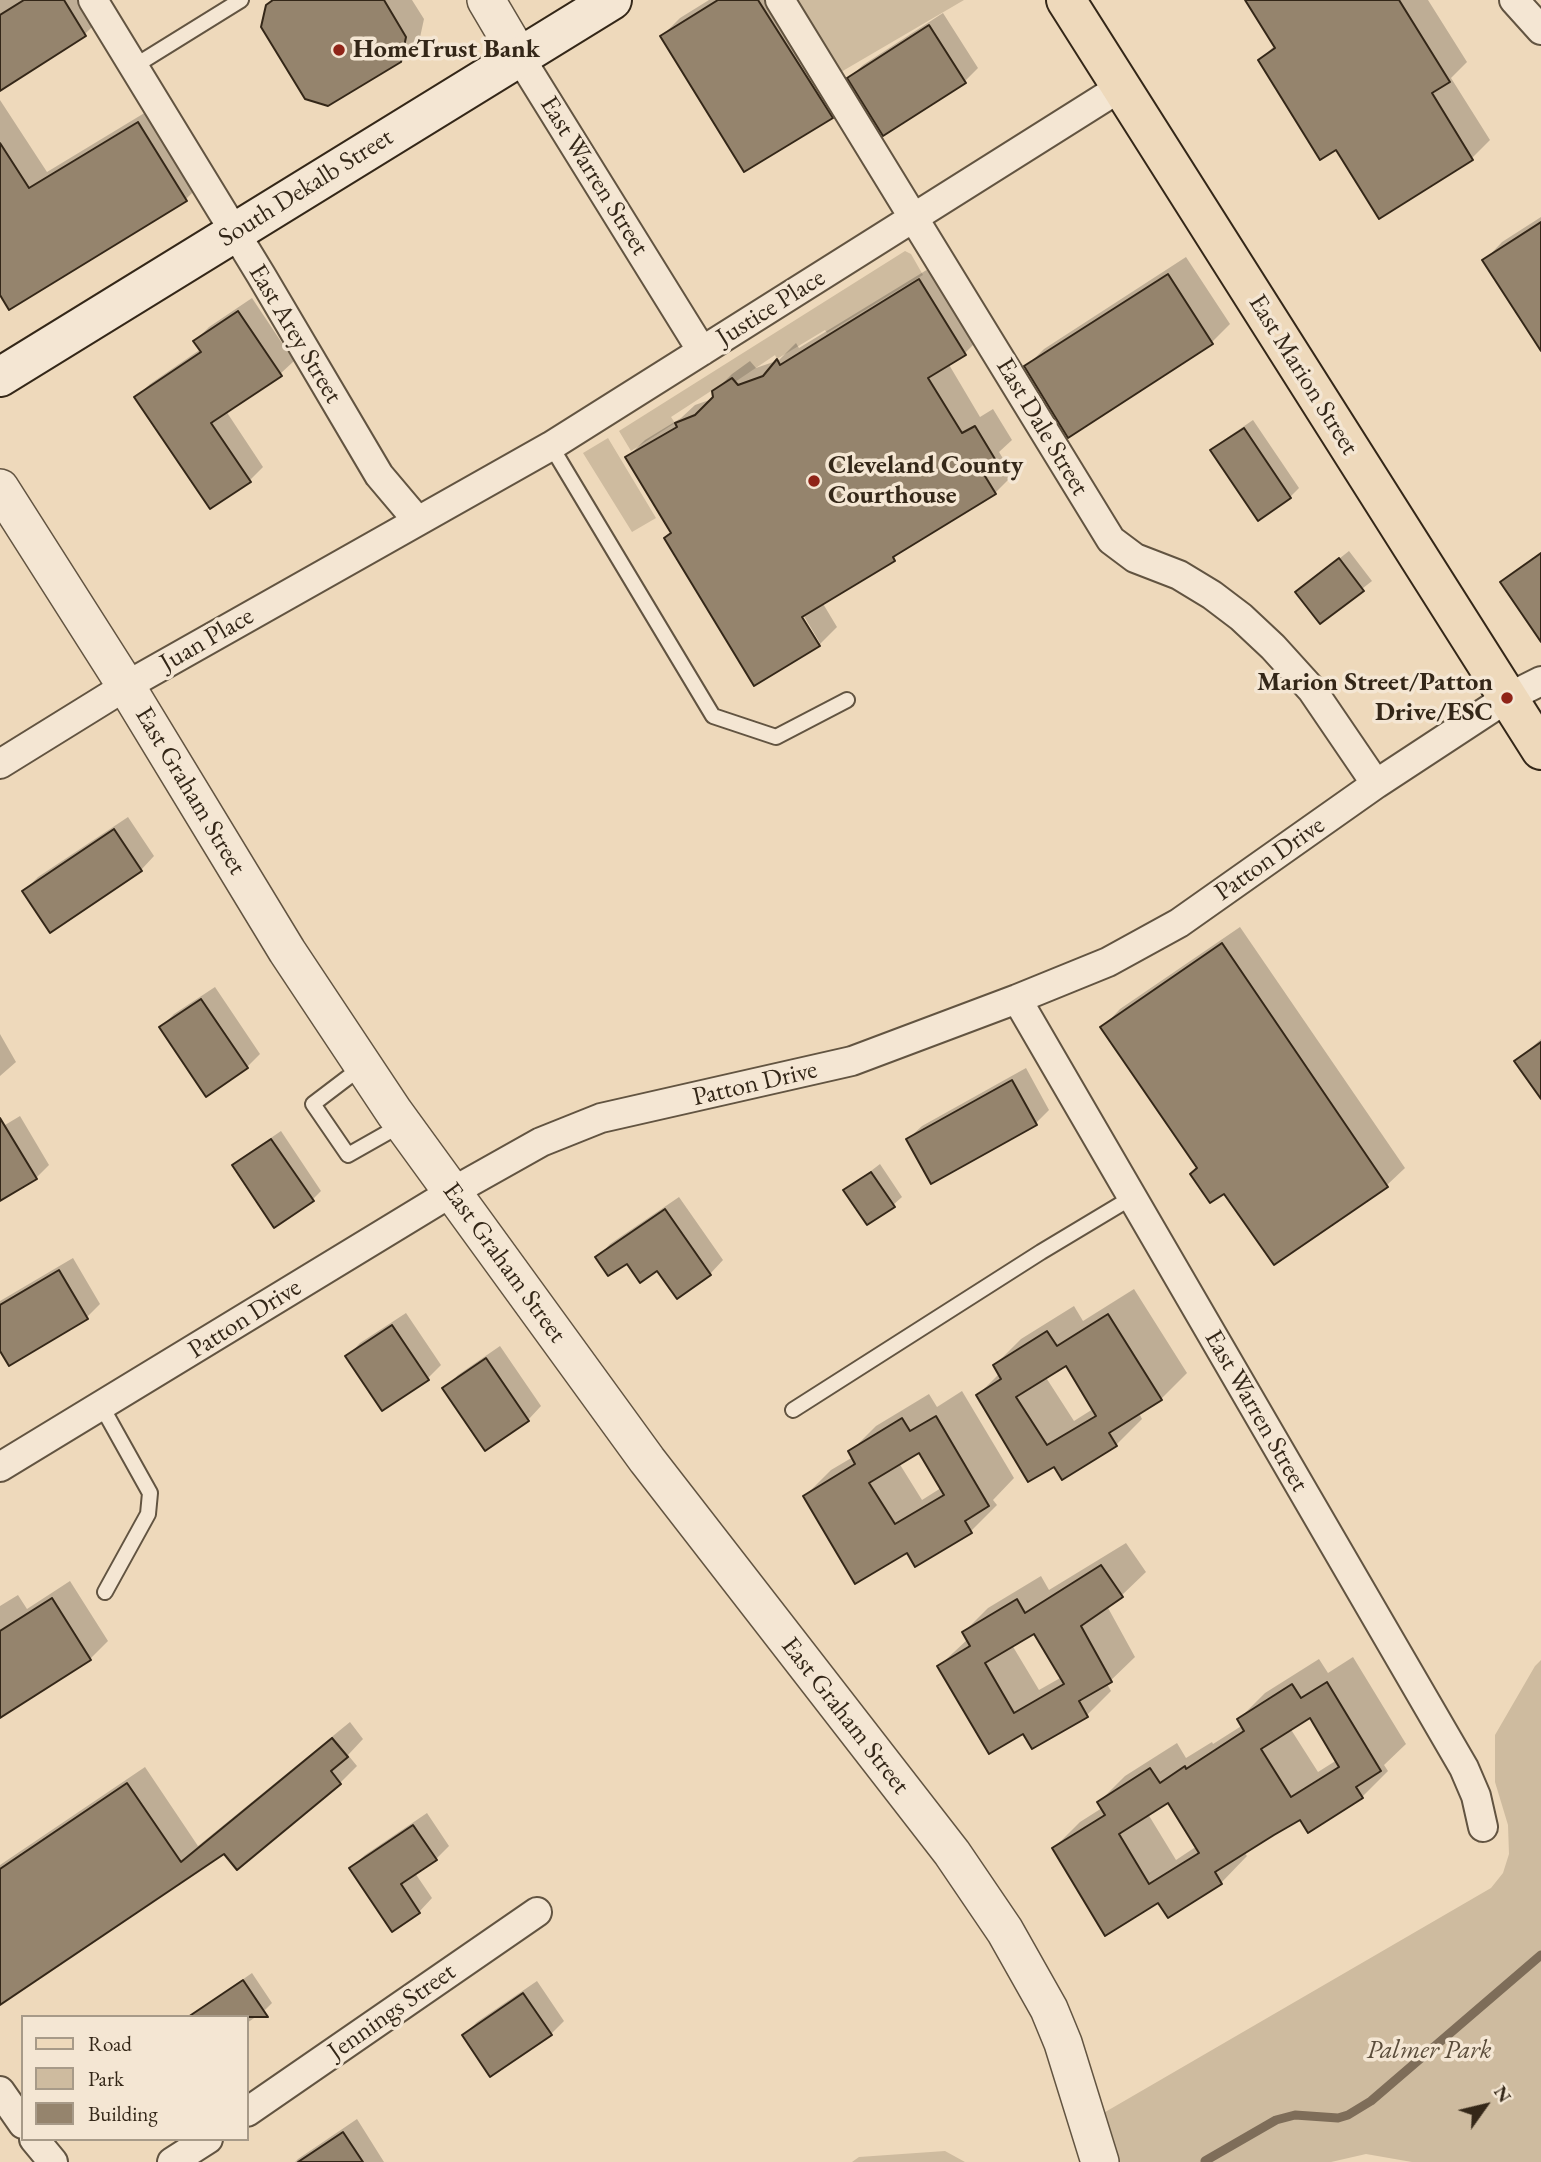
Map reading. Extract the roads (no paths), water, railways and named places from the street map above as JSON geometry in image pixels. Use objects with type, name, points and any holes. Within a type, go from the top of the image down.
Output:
[{"type":"main road","name":"South Dekalb Street","points":[[0,377],[612,0]]},
{"type":"main road","name":"East Marion Street","points":[[1066,0],[1541,750]]},
{"type":"street","name":"East Arey Street","points":[[93,0],[379,475],[417,520]]},
{"type":"street","name":"East Warren Street","points":[[486,0],[702,351]]},
{"type":"street","name":"East Dale Street","points":[[780,0],[1111,540],[1135,558],[1179,575],[1241,617],[1312,690],[1376,784]]},
{"type":"street","points":[[1514,0],[1541,30]]},
{"type":"street","name":"Justice Place","points":[[417,520],[551,446],[1121,87]]},
{"type":"street","name":"East Graham Street","points":[[0,488],[127,686],[287,951],[402,1124],[647,1460],[951,1853],[1005,1931],[1049,2009],[1063,2043],[1100,2162]]},
{"type":"street","name":"Juan Place","points":[[0,765],[127,686],[417,520]]},
{"type":"street","name":"Patton Drive","points":[[0,1467],[452,1192],[541,1142],[601,1118],[852,1061],[1108,962],[1179,923],[1376,784],[1507,698],[1541,681]]},
{"type":"street","name":"East Warren Street","points":[[1017,999],[1464,1768],[1476,1796],[1483,1827]]},
{"type":"street","name":"Jennings Street","points":[[248,2111],[537,1912]]},
{"type":"street","points":[[0,2091],[21,2121]]},
{"type":"street","points":[[36,2141],[53,2162]]},
{"type":"street","points":[[172,2162],[205,2141]]},
{"type":"lane","points":[[133,66],[241,0]]},
{"type":"lane","points":[[551,446],[713,716],[776,737],[847,700]]},
{"type":"lane","points":[[363,1066],[313,1104],[348,1155],[402,1124]]},
{"type":"lane","points":[[793,1410],[1041,1252],[1132,1198]]},
{"type":"lane","points":[[102,1407],[150,1493],[148,1514],[105,1592]]},
{"type":"waterway","points":[[1205,2161],[1276,2120],[1295,2115],[1338,2118],[1371,2101],[1541,1955]]},
{"type":"place","name":"HomeTrust Bank","points":[[339,50]]},
{"type":"place","name":"Cleveland County Courthouse","points":[[814,481]]},
{"type":"place","name":"Marion Street/Patton Drive/ESC","points":[[1507,698]]},
{"type":"park label","name":"Palmer Park","points":[[1429,2051]]}]
